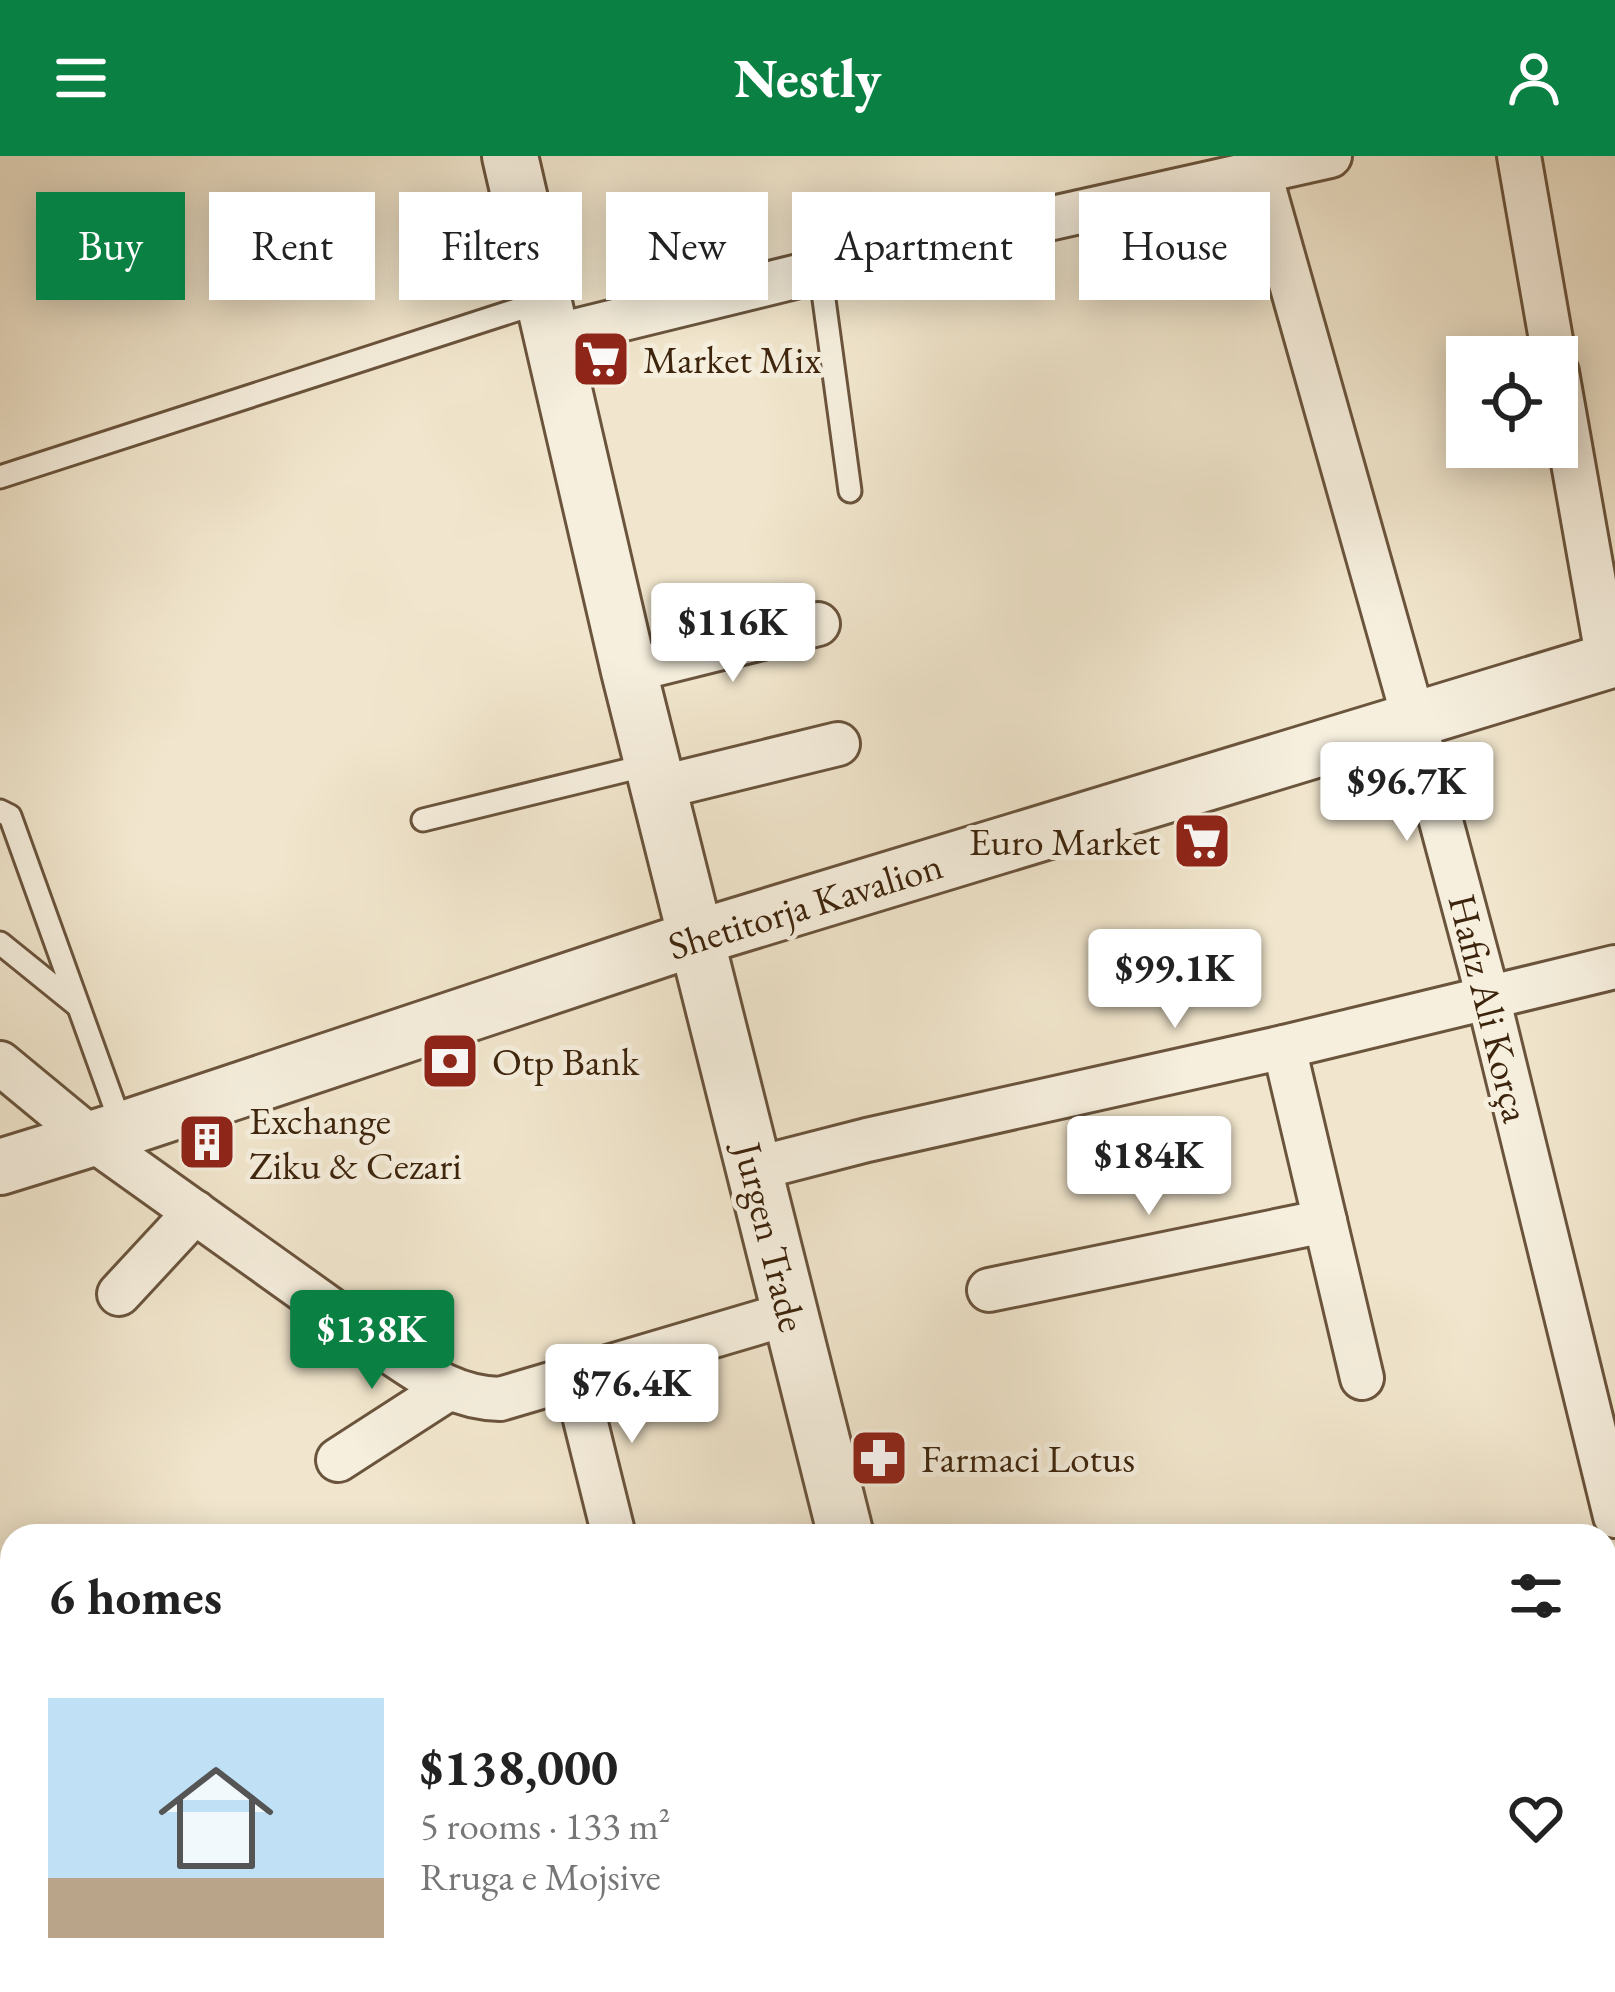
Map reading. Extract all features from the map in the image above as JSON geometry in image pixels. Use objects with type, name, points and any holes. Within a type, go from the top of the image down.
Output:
[{"type":"street","name":"Jurgen Trade","points":[[510,156],[629,671],[843,1524]]},
{"type":"street","points":[[1055,213],[1257,164],[1330,156]]},
{"type":"street","points":[[1519,156],[1550,336]]},
{"type":"street","name":"Hafiz Ali Korça","points":[[1257,164],[1488,997],[1615,1516]]},
{"type":"street","points":[[546,320],[792,275]]},
{"type":"street","points":[[1575,468],[1612,660]]},
{"type":"street","points":[[629,671],[818,624]]},
{"type":"street","name":"Shetitorja Kavalion","points":[[0,1167],[696,938],[1612,660]]},
{"type":"street","points":[[655,776],[838,745]]},
{"type":"street","points":[[754,1169],[1615,968]]},
{"type":"street","points":[[1284,1047],[1362,1378]]},
{"type":"street","points":[[0,1063],[108,1134],[194,1212],[396,1356],[448,1389],[476,1398],[500,1399],[790,1313]]},
{"type":"street","points":[[119,1294],[194,1212]]},
{"type":"street","points":[[988,1290],[1325,1221]]},
{"type":"street","points":[[574,1375],[611,1524]]},
{"type":"street","points":[[338,1460],[448,1389]]},
{"type":"lane","points":[[824,300],[850,491]]},
{"type":"lane","points":[[0,477],[546,320]]},
{"type":"lane","points":[[423,820],[655,776]]},
{"type":"lane","points":[[0,811],[10,816],[79,1006],[108,1134]]},
{"type":"lane","points":[[0,944],[79,1006]]},
{"type":"place","name":"Market Mix","points":[[601,359]]},
{"type":"place","name":"Euro Market","points":[[1202,841]]},
{"type":"place","name":"Otp Bank","points":[[450,1061]]},
{"type":"place","name":"Exchange Ziku & Cezari","points":[[207,1142]]},
{"type":"place","name":"Farmaci Lotus","points":[[879,1458]]}]
